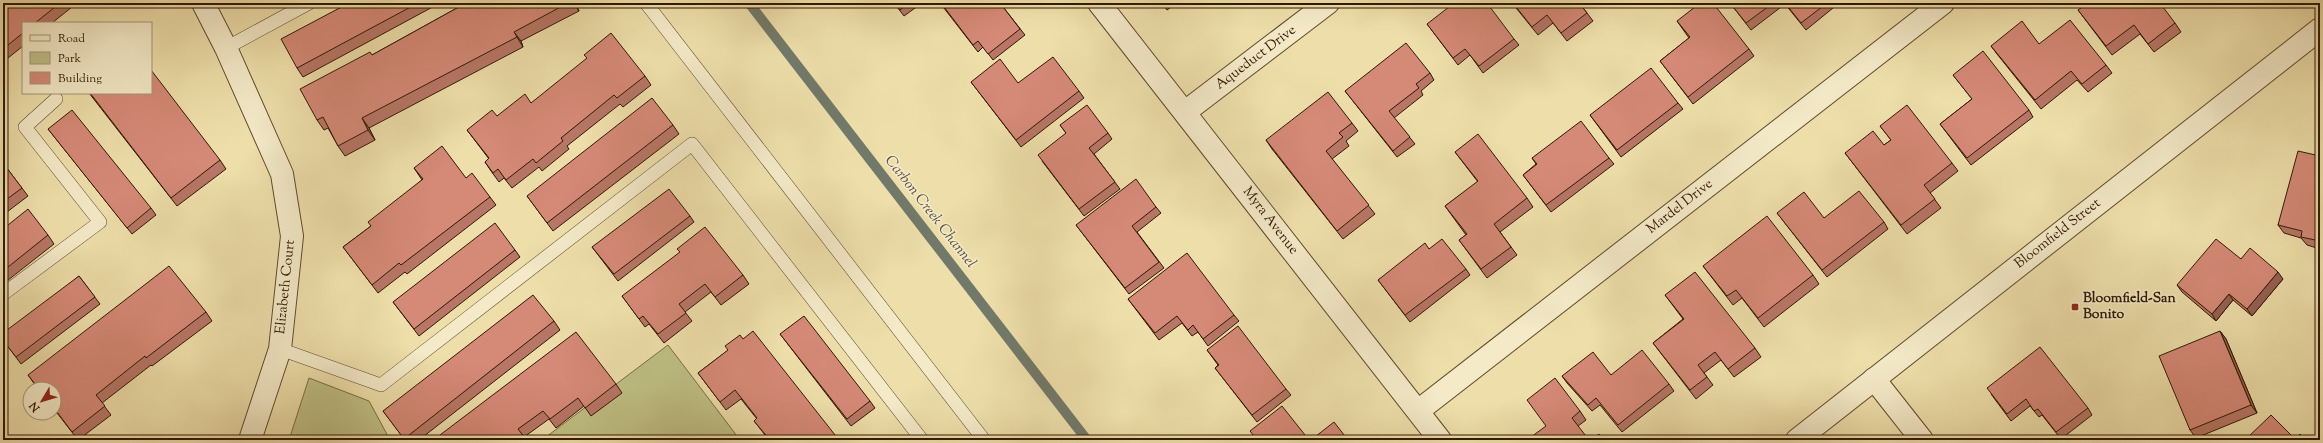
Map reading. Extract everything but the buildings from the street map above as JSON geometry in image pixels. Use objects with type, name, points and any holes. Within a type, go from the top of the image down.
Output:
[{"type":"street","name":"Elizabeth Court","points":[[203,3],[226,48],[282,174],[292,236],[280,349],[250,440]]},
{"type":"street","name":"Myra Avenue","points":[[1099,3],[1440,440]]},
{"type":"street","name":"Aqueduct Drive","points":[[1185,112],[1328,3]]},
{"type":"street","name":"Mardel Drive","points":[[1418,410],[1943,3]]},
{"type":"street","name":"Bloomfield Street","points":[[1797,440],[2320,29]]},
{"type":"street","points":[[1874,379],[1922,440]]},
{"type":"lane","points":[[226,48],[309,3]]},
{"type":"lane","points":[[646,3],[984,440]]},
{"type":"lane","points":[[3,294],[100,222],[25,127],[56,99]]},
{"type":"lane","points":[[280,349],[381,385],[692,144],[922,440]]},
{"type":"green space","points":[[668,345],[740,440],[542,440]]},
{"type":"green space","points":[[309,378],[369,401],[390,440],[289,440]]},
{"type":"waterway","name":"Carbon Creek Channel","points":[[749,3],[1087,440]]},
{"type":"place","name":"Bloomfield-San Bonito","points":[[2075,307]]}]
